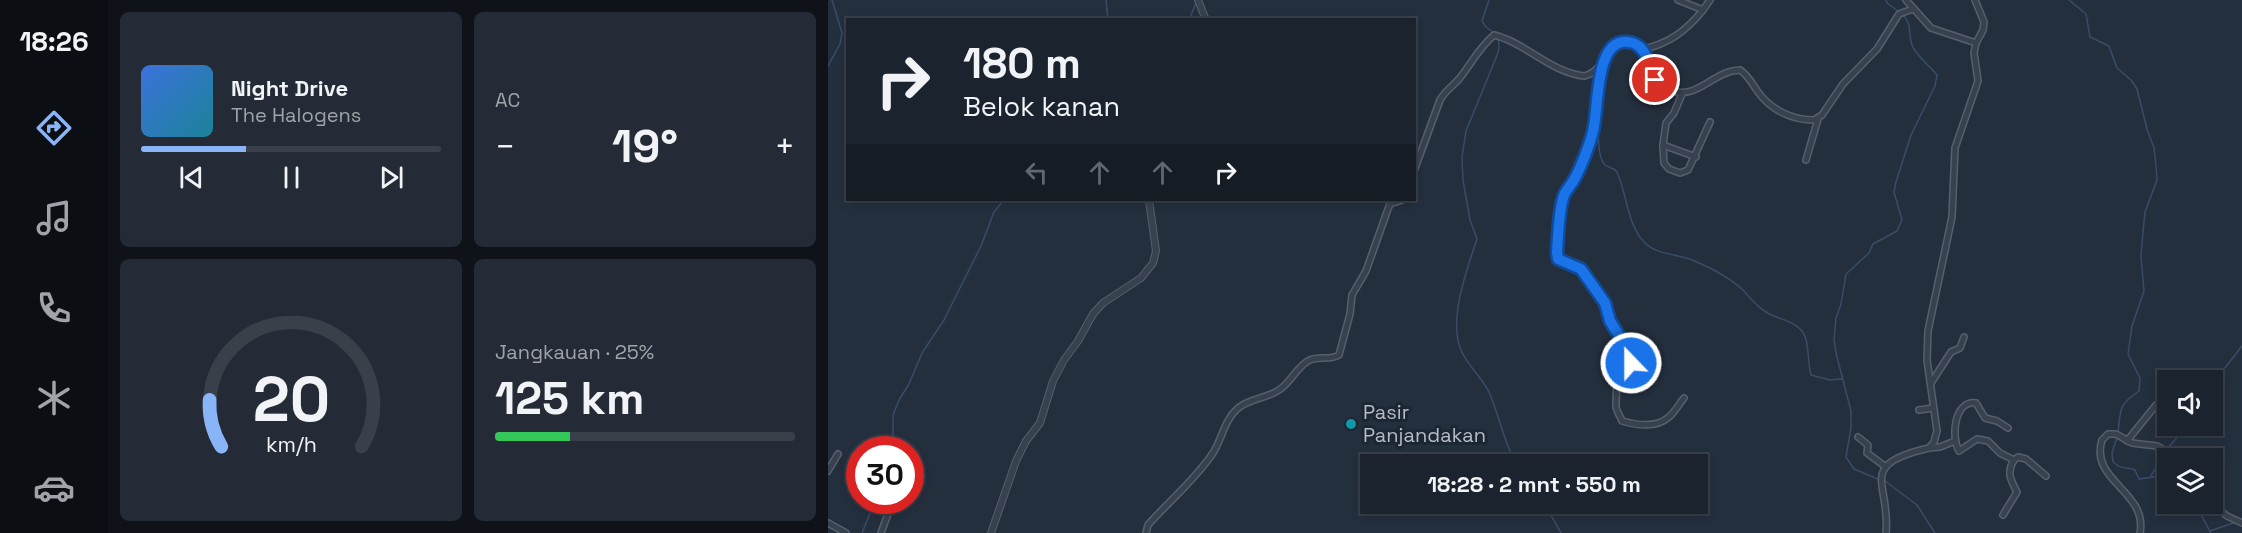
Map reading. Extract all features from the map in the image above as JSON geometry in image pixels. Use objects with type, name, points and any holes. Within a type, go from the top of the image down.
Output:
[{"type":"street","points":[[1198,0],[1205,18]]},
{"type":"street","points":[[1678,0],[1703,10]]},
{"type":"street","points":[[1643,49],[1666,42],[1686,29],[1710,0]]},
{"type":"street","points":[[1906,0],[1930,28],[1976,43]]},
{"type":"street","points":[[1929,448],[1934,442],[1937,431],[1927,360],[1928,331],[1952,217],[1955,148],[1977,81],[1974,53],[1984,22],[1976,0]]},
{"type":"street","points":[[1806,160],[1818,120],[1843,84],[1877,49],[1902,12],[1913,9]]},
{"type":"street","points":[[1416,166],[1440,100],[1465,72],[1480,48],[1494,35],[1518,43],[1536,57],[1577,75],[1588,75],[1604,62]]},
{"type":"street","points":[[1684,398],[1667,419],[1645,425],[1634,425],[1622,421],[1616,409],[1618,389],[1616,372],[1619,367],[1629,366],[1632,360],[1610,321],[1605,303],[1581,269],[1558,259],[1557,256],[1564,194],[1577,175],[1593,133],[1596,95],[1604,62],[1615,44],[1633,42],[1643,49],[1655,80],[1667,89],[1682,94],[1694,91],[1726,73],[1740,70],[1746,74],[1760,95],[1775,109],[1799,118],[1818,120]]},
{"type":"street","points":[[1682,94],[1674,114],[1666,123],[1663,145],[1664,163],[1669,169],[1680,173],[1688,170],[1696,157],[1710,122]]},
{"type":"street","points":[[1663,145],[1696,157]]},
{"type":"street","points":[[991,533],[1018,455],[1041,423],[1053,381],[1064,360],[1103,303],[1141,278],[1153,263],[1156,251],[1149,201]]},
{"type":"street","points":[[1146,533],[1148,525],[1214,451],[1223,430],[1237,409],[1279,390],[1307,361],[1335,358],[1339,355],[1350,314],[1352,295],[1366,272],[1390,204],[1399,201]]},
{"type":"street","points":[[1931,384],[1951,352],[1960,348],[1964,337]]},
{"type":"street","points":[[2008,428],[1997,421],[1984,418],[1976,403],[1967,404],[1962,407],[1959,414],[1955,441],[1961,451],[1975,439],[1986,440],[2000,453],[2014,460]]},
{"type":"street","points":[[2127,441],[2156,405]]},
{"type":"street","points":[[1918,410],[1933,408]]},
{"type":"street","points":[[2140,533],[2141,516],[2138,507],[2113,481],[2101,461],[2102,440],[2108,434],[2118,435],[2132,443],[2159,448]]},
{"type":"street","points":[[1858,437],[1868,445],[1867,453],[1886,467]]},
{"type":"street","points":[[1886,533],[1887,525],[1881,484],[1886,467],[1895,459],[1908,453],[1955,441]]},
{"type":"street","points":[[828,471],[838,454]]},
{"type":"street","points":[[2003,515],[2017,492],[2009,475],[2014,460],[2018,457],[2026,459],[2046,476]]},
{"type":"street","points":[[2223,513],[2242,523]]},
{"type":"street","points":[[880,533],[888,514]]},
{"type":"street","points":[[828,523],[846,533]]},
{"type":"waterway","points":[[828,66],[840,44],[842,33],[832,0]]},
{"type":"waterway","points":[[1106,0],[1108,18]]},
{"type":"waterway","points":[[1489,0],[1482,21],[1496,34]]},
{"type":"waterway","points":[[1886,0],[1898,11]]},
{"type":"waterway","points":[[2069,0],[2086,14],[2090,37],[2109,46],[2117,68],[2131,80],[2137,89],[2154,148],[2157,180],[2145,212],[2141,256],[2144,291],[2132,326],[2128,354],[2140,378],[2139,391],[2124,404],[2118,432]]},
{"type":"waterway","points":[[1190,18],[1196,3]]},
{"type":"waterway","points":[[1880,480],[1854,469],[1846,457],[1851,428],[1851,411],[1834,339],[1836,318],[1846,274],[1869,253],[1873,244],[1897,231],[1902,220],[1894,192],[1896,182],[1911,135],[1935,86],[1937,75],[1914,49],[1908,23],[1902,14]]},
{"type":"waterway","points":[[1498,38],[1498,53],[1466,131],[1462,157],[1463,180],[1470,220],[1477,239],[1460,294],[1457,324],[1461,350],[1489,392],[1511,454]]},
{"type":"waterway","points":[[1600,94],[1598,131],[1602,160],[1605,165],[1617,172],[1634,227],[1639,236],[1655,250],[1686,258],[1719,273],[1743,290],[1765,311],[1792,323],[1805,336],[1811,375],[1830,380],[1842,379]]},
{"type":"waterway","points":[[892,436],[893,415],[899,400],[909,384],[922,353],[944,320],[981,246],[994,212],[1003,201]]},
{"type":"waterway","points":[[2223,370],[2242,346]]},
{"type":"waterway","points":[[2168,448],[2178,436]]},
{"type":"waterway","points":[[2117,437],[2112,453],[2113,462],[2120,467],[2135,470],[2139,479],[2157,476]]},
{"type":"waterway","points":[[2151,476],[2157,466]]},
{"type":"waterway","points":[[1885,481],[1917,505],[1935,533]]},
{"type":"waterway","points":[[862,533],[870,514]]},
{"type":"waterway","points":[[1550,514],[1561,533]]},
{"type":"waterway","points":[[2201,514],[2211,533]]},
{"type":"waterway","points":[[2210,531],[2236,522]]},
{"type":"place","name":"Pasir Panjandakan","points":[[1351,424]]},
{"type":"route","points":[[1631,363],[1632,360],[1625,345],[1610,321],[1605,303],[1579,267],[1558,259],[1557,252],[1564,194],[1577,175],[1593,133],[1596,95],[1604,62],[1615,44],[1633,42],[1643,49],[1655,80]]}]
